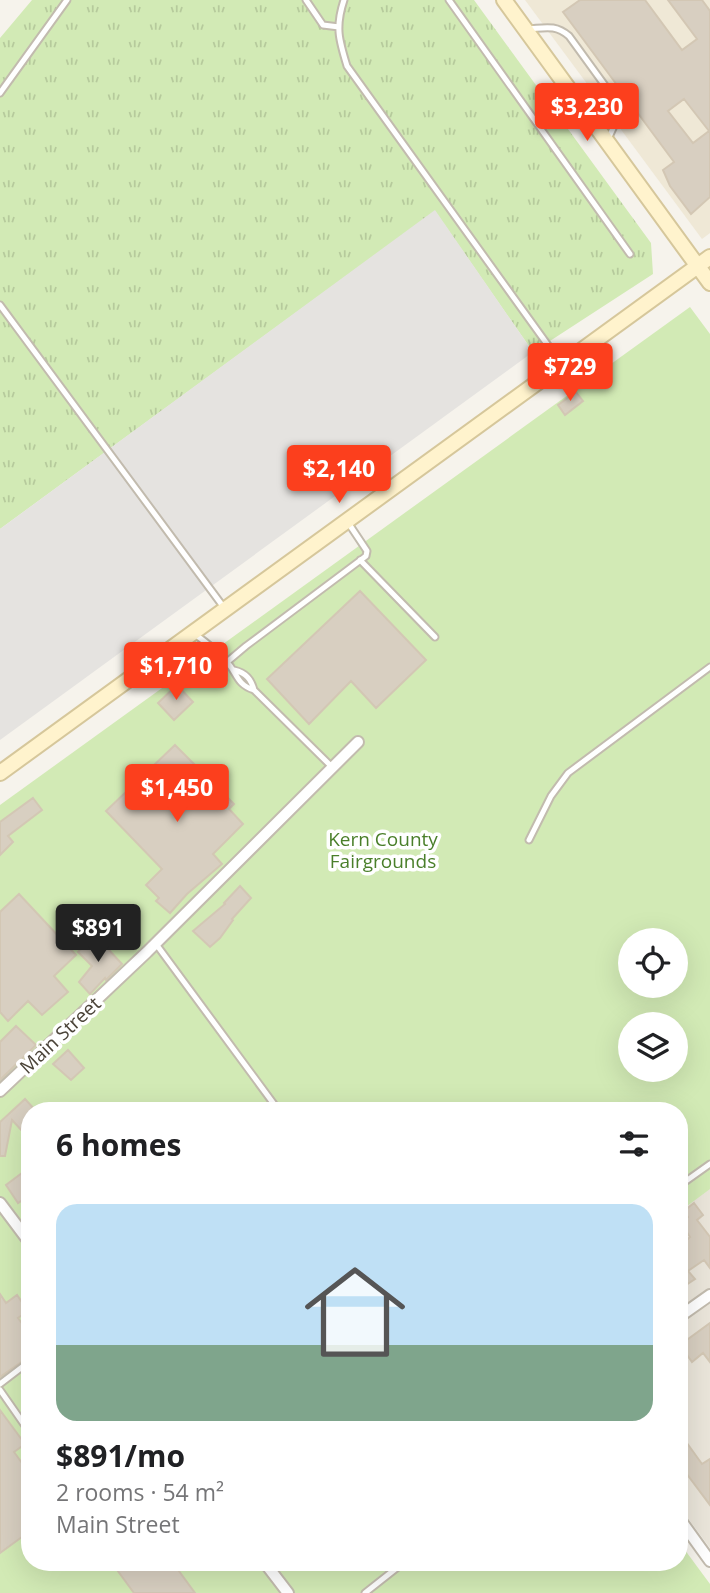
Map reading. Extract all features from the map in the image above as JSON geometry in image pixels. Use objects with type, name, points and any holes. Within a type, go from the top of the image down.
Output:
[{"type":"street","points":[[504,0],[607,142],[704,262],[710,283]]},
{"type":"street","points":[[0,773],[704,262]]},
{"type":"street","name":"Main Street","points":[[0,1091],[156,944],[358,742]]},
{"type":"street","points":[[0,1203],[21,1231]]},
{"type":"street","points":[[688,1311],[710,1295]]},
{"type":"street","points":[[688,1530],[710,1561]]},
{"type":"street","points":[[271,1571],[288,1593]]},
{"type":"lane","points":[[0,93],[67,0]]},
{"type":"lane","points":[[306,0],[323,25],[339,27]]},
{"type":"lane","points":[[344,0],[338,16],[339,41],[347,66],[562,365]]},
{"type":"lane","points":[[449,0],[630,254]]},
{"type":"lane","points":[[526,29],[561,29],[607,88],[618,106],[618,113],[607,142]]},
{"type":"lane","points":[[0,305],[225,610]]},
{"type":"lane","points":[[227,662],[366,556],[367,551],[346,521]]},
{"type":"lane","points":[[360,561],[435,637]]},
{"type":"lane","points":[[193,633],[218,652],[234,670],[236,678],[245,687],[254,690],[332,768]]},
{"type":"lane","points":[[529,840],[551,796],[568,774],[710,667]]},
{"type":"lane","points":[[156,944],[272,1102]]},
{"type":"lane","points":[[688,1180],[710,1164]]},
{"type":"lane","points":[[0,1384],[21,1369]]},
{"type":"lane","points":[[0,1390],[21,1420]]},
{"type":"lane","points":[[365,1593],[393,1571]]},
{"type":"shaded area","points":[[525,0],[710,0],[710,233],[702,239]]},
{"type":"shaded area","points":[[435,210],[533,352],[0,740],[0,529]]},
{"type":"shaded area","points":[[710,1188],[710,1548],[688,1518],[688,1204]]},
{"type":"green space","points":[[32,0],[474,0],[651,243],[653,274],[533,352],[435,211],[0,529],[0,38]]},
{"type":"green space","name":"Kern County Fairgrounds","points":[[690,307],[710,334],[710,1189],[688,1205],[688,1102],[21,1102],[21,1571],[688,1571],[688,1554],[710,1584],[710,1593],[0,1593],[0,805]]},
{"type":"building","points":[[580,0],[645,0],[682,50],[697,39],[668,0],[702,0],[710,11],[710,197],[691,214],[670,186],[663,170],[674,162],[563,12]],"holes":[[[684,99],[709,131],[693,143],[668,111]]]},
{"type":"building","points":[[576,392],[583,401],[565,415],[558,405]]},
{"type":"building","points":[[360,591],[426,660],[376,708],[351,681],[309,724],[267,679]]},
{"type":"building","points":[[177,685],[193,702],[174,720],[158,703]]},
{"type":"building","points":[[175,745],[234,804],[229,809],[243,824],[213,854],[222,864],[187,894],[170,913],[156,901],[159,898],[146,885],[162,869],[106,811]]},
{"type":"building","points":[[33,798],[42,810],[8,836],[13,842],[0,855],[0,822]]},
{"type":"building","points":[[240,886],[251,898],[210,947],[193,931],[225,904]]},
{"type":"building","points":[[19,894],[76,955],[54,976],[68,992],[42,1015],[28,1001],[8,1021],[0,1012],[0,912]]},
{"type":"building","points":[[94,934],[122,964],[90,994],[79,982],[92,966],[78,952]]},
{"type":"building","points":[[16,1026],[36,1045],[0,1080],[0,1042]]},
{"type":"building","points":[[68,1050],[84,1068],[71,1080],[53,1064]]},
{"type":"building","points":[[21,1103],[21,1130],[12,1120],[5,1156],[0,1156],[0,1122]]},
{"type":"building","points":[[21,1174],[21,1201],[18,1203],[6,1185]]},
{"type":"building","points":[[694,1203],[703,1215],[697,1220],[710,1237],[710,1268],[704,1260],[688,1271],[688,1208]]},
{"type":"building","points":[[688,1271],[695,1279],[688,1284]]},
{"type":"building","points":[[0,1294],[6,1303],[17,1295],[21,1301],[21,1316],[18,1318],[21,1322],[21,1362],[0,1377]]},
{"type":"building","points":[[710,1323],[710,1362],[703,1353],[692,1362],[688,1356],[688,1339]]},
{"type":"building","points":[[0,1410],[21,1439],[21,1447],[14,1452],[21,1462],[21,1538],[0,1553]]},
{"type":"building","points":[[688,1445],[702,1464],[710,1459],[710,1505],[688,1476]]},
{"type":"building","points":[[118,1571],[179,1571],[195,1593],[134,1593]]}]
